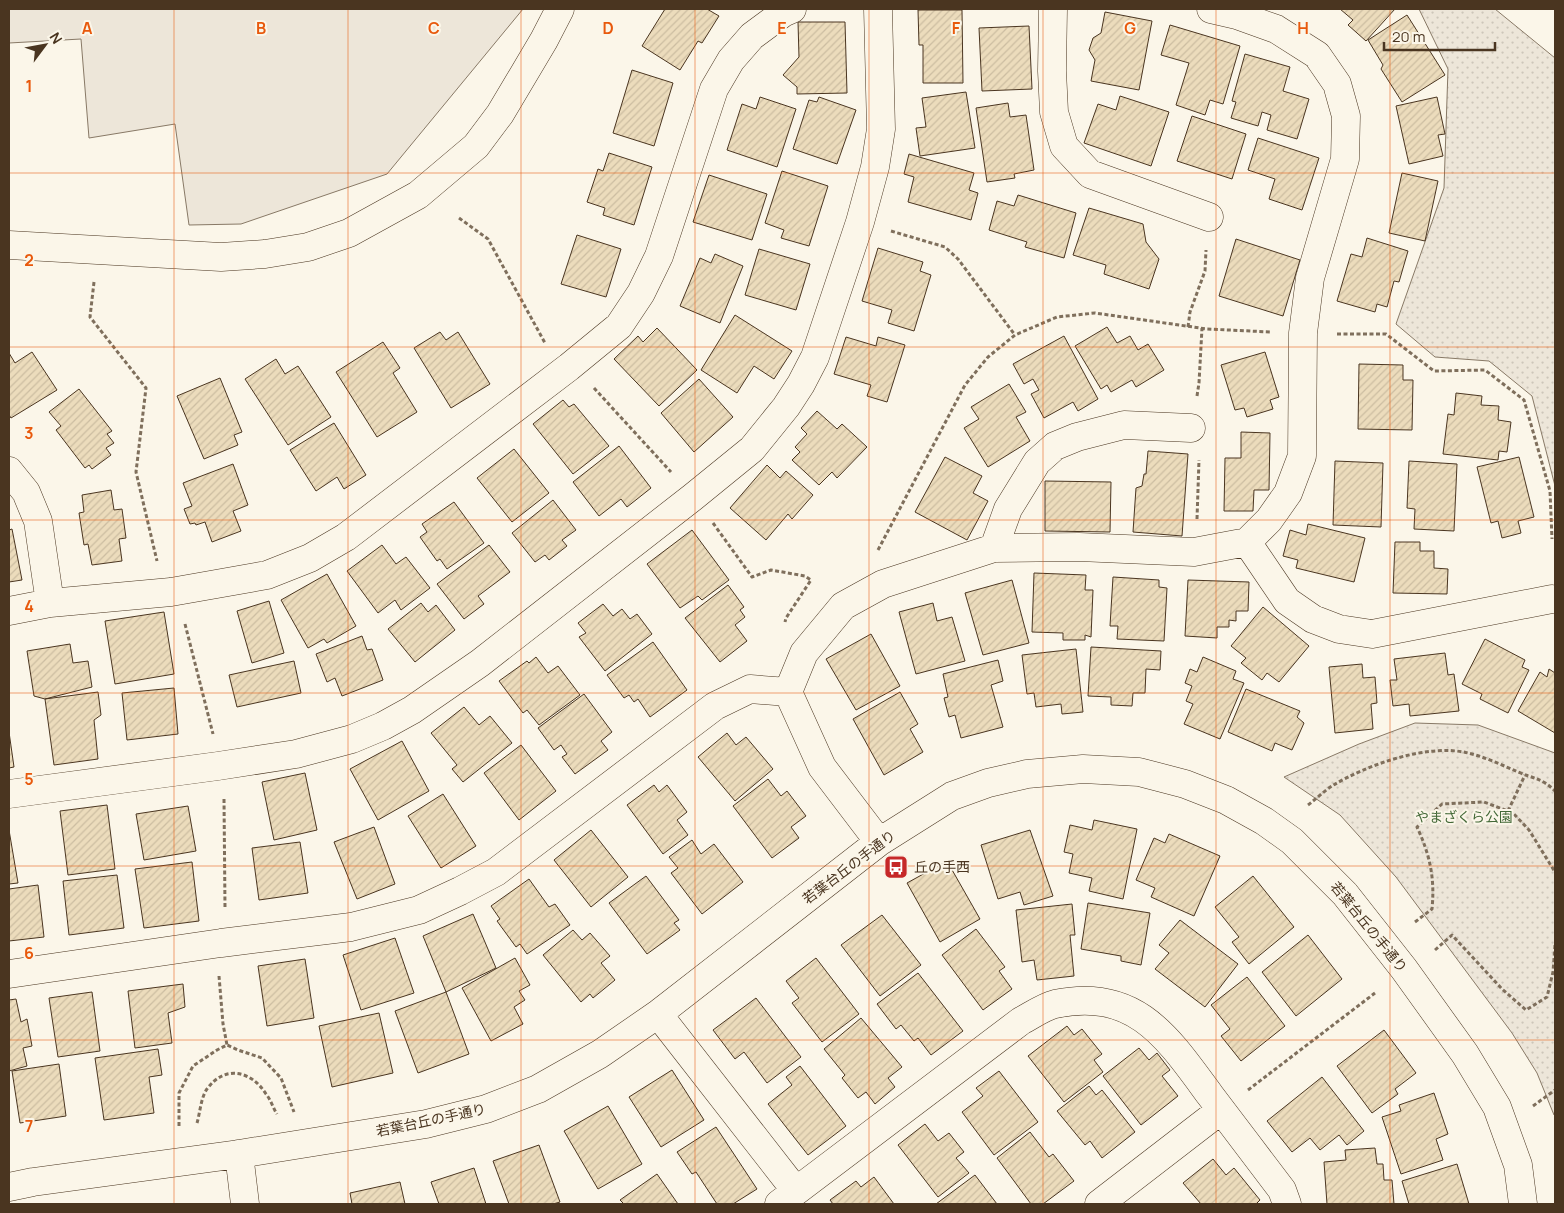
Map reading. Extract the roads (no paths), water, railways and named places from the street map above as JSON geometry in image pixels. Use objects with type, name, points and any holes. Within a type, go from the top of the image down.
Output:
[{"type":"street","points":[[9,245],[221,257],[266,254],[300,248],[349,233],[418,196],[476,146],[500,114],[560,9]]},
{"type":"street","points":[[9,611],[50,603],[171,592],[257,577],[310,558],[346,537],[569,367],[619,326],[641,293],[659,256],[714,89],[731,60],[752,36],[783,13],[792,9]]},
{"type":"street","points":[[9,794],[296,754],[352,739],[383,726],[412,710],[487,658],[752,449],[786,407],[815,357],[860,222],[875,167],[881,129],[878,9]]},
{"type":"street","points":[[1053,9],[1052,71],[1054,112],[1064,146],[1090,174],[1209,217]]},
{"type":"street","points":[[879,842],[822,767],[788,692],[804,653],[843,606],[883,584],[994,548],[1079,547],[1194,552],[1247,542],[1269,520],[1288,493],[1302,456],[1303,334],[1310,278],[1345,159],[1346,116],[1336,84],[1317,55],[1276,29],[1237,15],[1211,9]]},
{"type":"street","points":[[994,548],[1008,509],[1037,462],[1055,446],[1077,437],[1124,425],[1191,428]]},
{"type":"street","points":[[9,471],[26,492],[38,521],[50,603]]},
{"type":"street","points":[[1247,542],[1287,600],[1313,619],[1339,629],[1372,634],[1552,599]]},
{"type":"street","points":[[9,974],[221,943],[351,927],[419,910],[460,892],[496,872],[715,706],[750,689],[788,692]]},
{"type":"street","name":"若葉台丘の手通り","points":[[9,1187],[32,1182],[239,1154],[426,1124],[486,1109],[538,1089],[600,1054],[658,1014],[879,842],[952,796],[979,786],[1027,774],[1083,769],[1139,772],[1185,784],[1226,800],[1264,821],[1292,842],[1345,894],[1404,969],[1465,1054],[1497,1107],[1518,1165],[1523,1204]]},
{"type":"street","points":[[658,1014],[788,1197],[1020,1021],[1053,1005],[1093,1000],[1124,1008],[1146,1020],[1173,1045],[1282,1190],[1287,1204]]},
{"type":"street","points":[[1099,1204],[1221,1110]]},
{"type":"street","points":[[239,1154],[245,1204]]},
{"type":"place","name":"丘の手西","points":[[896,867]]},
{"type":"park label","name":"やまざくら公園","points":[[1464,817]]}]
